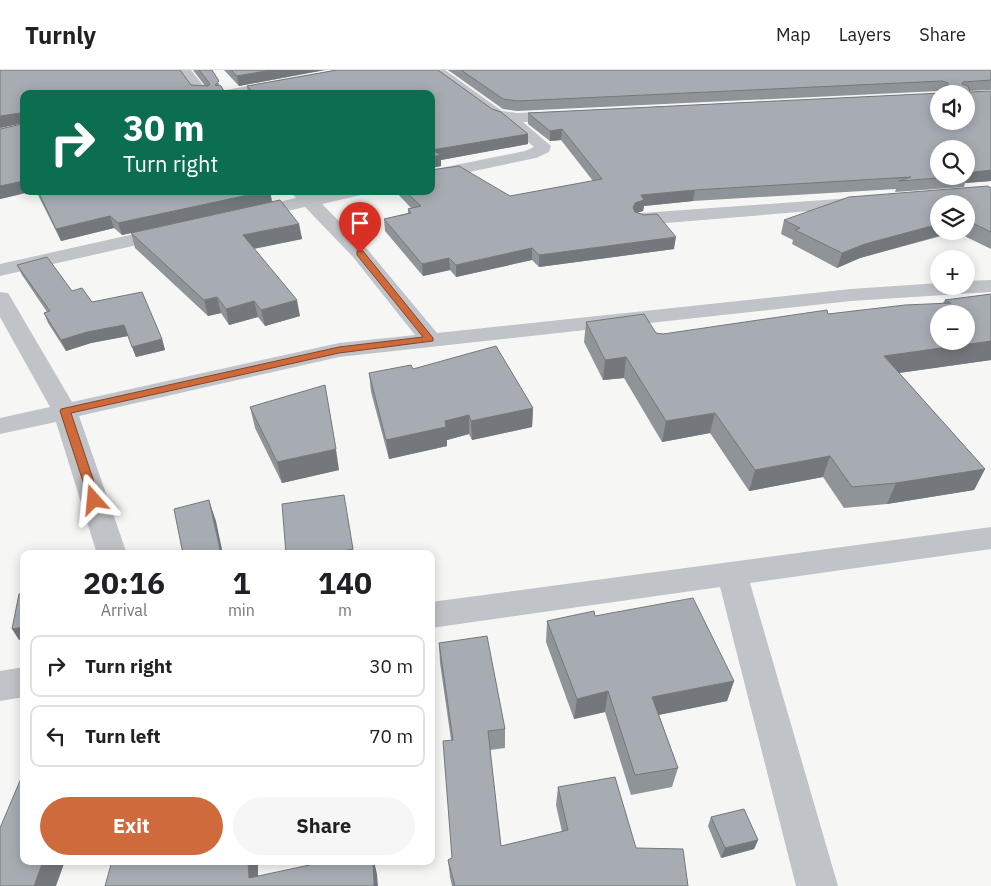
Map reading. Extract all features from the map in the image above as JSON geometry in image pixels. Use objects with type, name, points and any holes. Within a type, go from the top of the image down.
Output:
[{"type":"street","points":[[184,70],[200,90]]},
{"type":"street","points":[[247,90],[356,70]]},
{"type":"street","points":[[436,70],[498,115],[508,118],[584,116]]},
{"type":"street","points":[[327,75],[345,89]]},
{"type":"street","points":[[435,168],[452,171],[530,155],[542,149],[543,146],[508,118]]},
{"type":"street","points":[[232,218],[304,196],[360,253],[430,340]]},
{"type":"street","points":[[642,219],[884,200]]},
{"type":"street","points":[[0,270],[183,229]]},
{"type":"street","points":[[0,426],[339,350],[851,295],[991,286]]},
{"type":"street","points":[[0,298],[65,411],[111,550]]},
{"type":"street","points":[[435,614],[991,538]]},
{"type":"street","points":[[732,574],[817,886]]},
{"type":"street","points":[[0,686],[20,683]]},
{"type":"building","points":[[0,70],[180,70],[191,85],[208,86],[210,84],[199,70],[212,70],[219,81],[215,85],[221,86],[224,90],[20,90],[20,113],[0,116]]},
{"type":"building","points":[[231,70],[271,70],[237,76]]},
{"type":"building","points":[[337,70],[438,70],[492,109],[501,112],[528,134],[435,150],[435,90],[250,90],[247,86]]},
{"type":"building","points":[[461,70],[991,70],[991,80],[963,82],[962,84],[965,85],[948,85],[948,83],[942,81],[517,101],[503,99]]},
{"type":"building","points":[[991,91],[991,170],[975,172],[975,140],[930,140],[930,179],[899,181],[911,177],[641,195],[644,200],[635,203],[633,208],[635,212],[644,215],[657,214],[676,237],[539,255],[532,248],[456,265],[449,258],[422,264],[384,219],[411,213],[408,209],[421,206],[409,195],[435,195],[435,169],[459,166],[510,196],[602,179],[562,129],[550,131],[528,113],[930,94],[930,130],[975,130],[975,92]]},
{"type":"building","points":[[20,124],[20,182],[0,186],[0,129]]},
{"type":"building","points":[[988,186],[991,188],[991,232],[975,224],[975,195],[930,195],[930,226],[865,244],[842,253],[795,230],[800,228],[784,220],[849,197]]},
{"type":"building","points":[[40,195],[248,195],[118,223],[110,216],[56,229]]},
{"type":"building","points":[[280,200],[299,224],[243,235],[297,300],[261,310],[254,301],[226,309],[217,297],[204,300],[131,233]]},
{"type":"building","points":[[47,257],[72,291],[82,288],[92,302],[142,292],[162,339],[132,347],[124,325],[87,332],[61,340],[44,313],[50,311],[17,265]]},
{"type":"building","points":[[991,294],[991,341],[975,343],[975,305],[930,305],[930,350],[884,356],[985,469],[896,483],[852,487],[830,456],[755,470],[715,413],[666,421],[626,357],[605,360],[586,322],[644,314],[656,333],[663,334],[827,310],[828,314],[905,305],[951,303],[945,300]]},
{"type":"building","points":[[496,346],[533,408],[471,421],[469,415],[445,421],[446,427],[386,440],[369,373],[411,365],[413,369]]},
{"type":"building","points":[[325,385],[336,449],[277,462],[250,407]]},
{"type":"building","points":[[344,495],[353,549],[286,550],[282,504]]},
{"type":"building","points":[[209,500],[220,550],[182,550],[174,509]]},
{"type":"building","points":[[19,594],[20,628],[12,629]]},
{"type":"building","points":[[693,598],[734,681],[652,697],[678,768],[635,775],[608,691],[577,699],[547,621],[594,611],[595,616]]},
{"type":"building","points":[[487,636],[505,729],[488,731],[501,846],[568,830],[558,787],[615,777],[636,848],[683,849],[688,886],[455,886],[448,860],[452,858],[443,741],[453,740],[439,643]]},
{"type":"building","points":[[20,781],[20,865],[42,865],[34,886],[0,886],[0,828]]},
{"type":"building","points":[[744,809],[758,840],[725,848],[711,817]]},
{"type":"building","points":[[111,865],[248,865],[249,878],[309,865],[373,865],[374,886],[105,886]]},
{"type":"route","points":[[94,500],[65,411],[339,350],[430,340],[360,253]]}]
